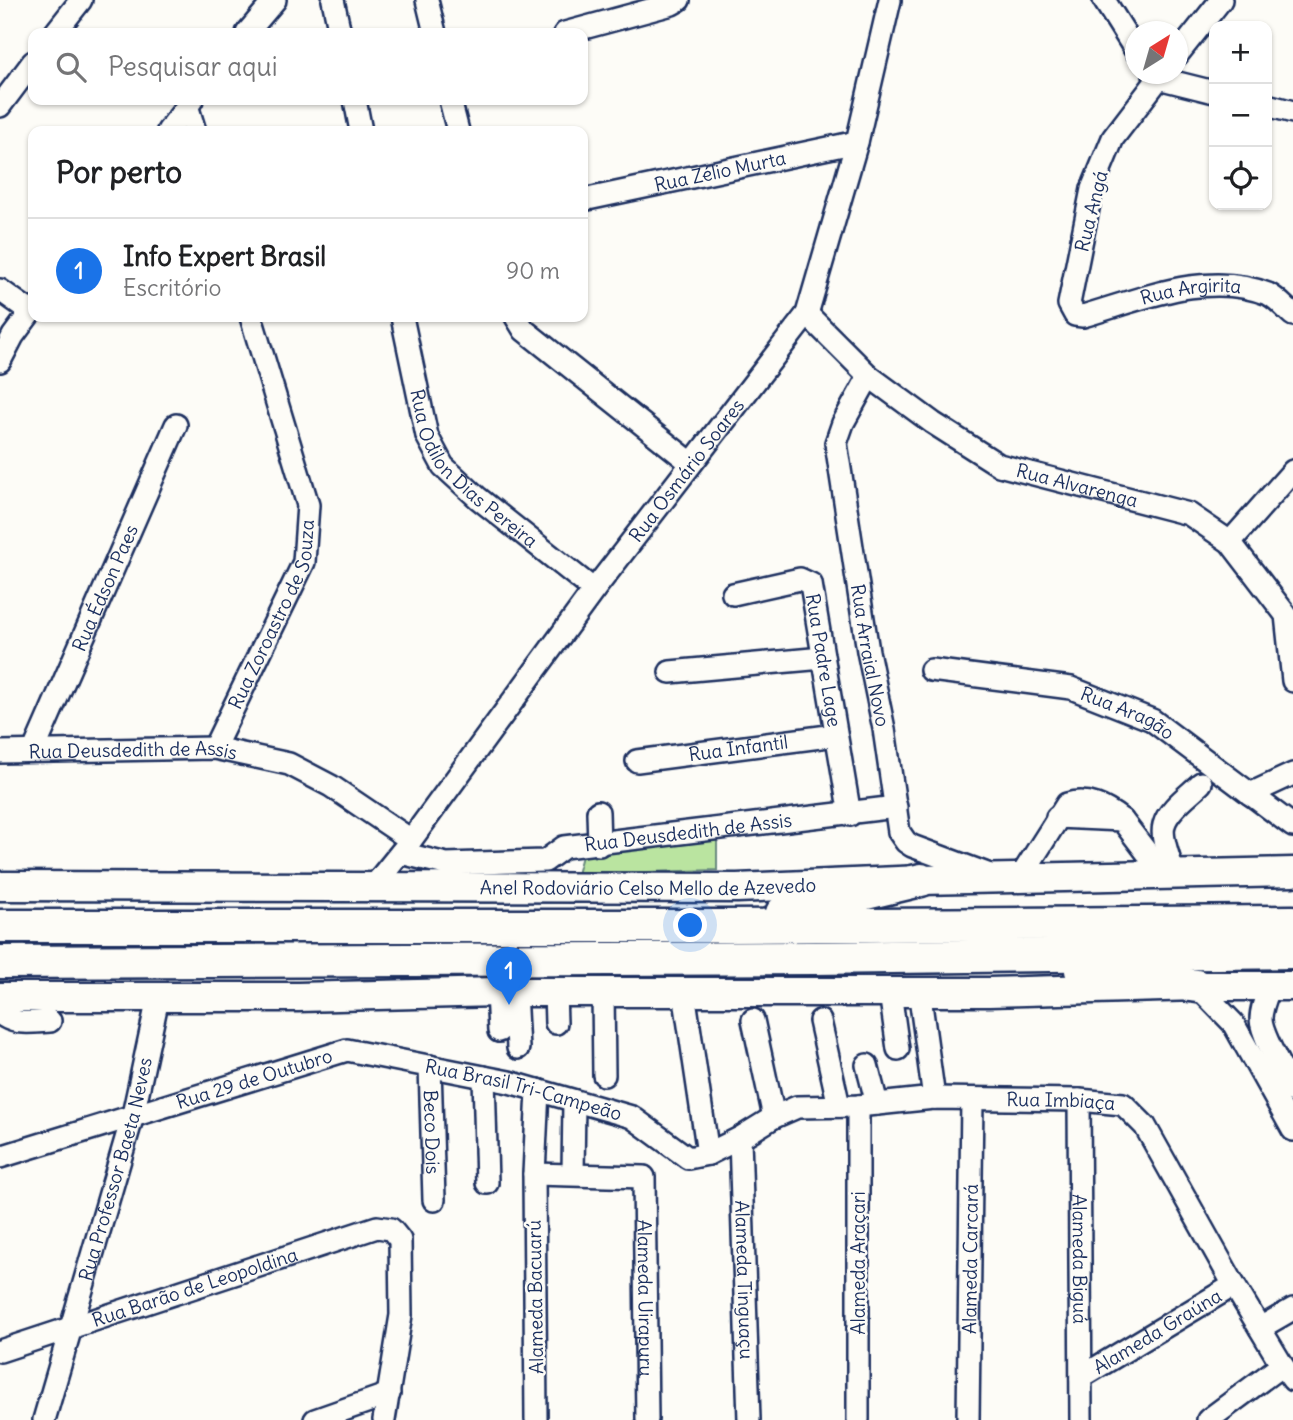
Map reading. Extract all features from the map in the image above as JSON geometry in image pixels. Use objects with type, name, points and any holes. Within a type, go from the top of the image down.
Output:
[{"type":"highway","points":[[726,926],[920,880]]},
{"type":"highway","name":"Anel Rodoviário Celso Mello de Azevedo","points":[[0,926],[726,926],[1293,922]]},
{"type":"highway","points":[[0,962],[1293,952]]},
{"type":"highway","points":[[979,956],[1197,986]]},
{"type":"main road","name":"Anel Rodoviário Celso Mello de Azevedo","points":[[0,886],[737,888],[920,880],[1293,872]]},
{"type":"main road","points":[[0,997],[158,998],[506,992],[989,992],[1282,986]]},
{"type":"street","points":[[59,28],[81,0]]},
{"type":"street","points":[[251,28],[275,0]]},
{"type":"street","points":[[333,0],[339,28]]},
{"type":"street","points":[[427,0],[434,28]]},
{"type":"street","points":[[583,28],[679,0]]},
{"type":"street","name":"Rua Osmário Soares","points":[[372,888],[406,846],[594,590],[807,314],[857,142],[890,0]]},
{"type":"street","points":[[1104,0],[1125,33]]},
{"type":"street","points":[[1188,41],[1221,0]]},
{"type":"street","points":[[0,106],[7,81],[28,66]]},
{"type":"street","name":"Rua Angá","points":[[1083,316],[1075,315],[1069,304],[1092,189],[1113,138],[1152,84]]},
{"type":"street","points":[[1188,84],[1209,90]]},
{"type":"street","points":[[172,126],[188,105]]},
{"type":"street","points":[[190,105],[194,126]]},
{"type":"street","points":[[356,105],[360,126]]},
{"type":"street","points":[[451,105],[457,126]]},
{"type":"street","points":[[1272,107],[1293,112]]},
{"type":"street","name":"Rua Zélio Murta","points":[[588,199],[857,142]]},
{"type":"street","name":"Rua Argirita","points":[[1083,316],[1185,287],[1226,284],[1271,295],[1293,315]]},
{"type":"street","points":[[0,290],[28,308]]},
{"type":"street","name":"Rua Alvarenga","points":[[807,314],[869,376],[933,423],[999,465],[1189,514],[1230,542],[1286,615],[1293,681]]},
{"type":"street","points":[[0,361],[28,315]]},
{"type":"street","name":"Rua Zoroastro de Souza","points":[[214,748],[304,562],[308,505],[253,322]]},
{"type":"street","name":"Rua Odilon Dias Pereira","points":[[402,322],[427,436],[443,466],[478,498],[594,590]]},
{"type":"street","points":[[519,322],[524,330],[691,463]]},
{"type":"street","name":"Rua Arraial Novo","points":[[869,376],[843,423],[836,443],[899,832],[906,842],[1009,878]]},
{"type":"street","name":"Rua Édson Paes","points":[[34,750],[176,425]]},
{"type":"street","points":[[1230,542],[1293,471]]},
{"type":"street","name":"Rua Padre Lage","points":[[733,594],[800,579],[811,584],[850,815]]},
{"type":"street","points":[[670,672],[823,658]]},
{"type":"street","name":"Rua Aragão","points":[[931,670],[1070,688],[1152,720],[1293,826]]},
{"type":"street","name":"Rua Infantil","points":[[637,761],[836,735]]},
{"type":"street","name":"Rua Deusdedith de Assis","points":[[0,752],[214,748],[289,764],[331,786],[406,846],[446,864],[545,861],[564,847],[850,815],[896,807]]},
{"type":"street","points":[[1250,794],[1293,774]]},
{"type":"street","points":[[1165,875],[1164,825],[1170,814],[1201,783]]},
{"type":"street","points":[[598,812],[599,845]]},
{"type":"street","points":[[1009,878],[1033,860],[1057,817],[1122,820],[1165,875]]},
{"type":"street","points":[[1197,986],[1233,1023],[1293,1130]]},
{"type":"street","points":[[1282,986],[1264,1002],[1260,1020],[1293,1091]]},
{"type":"street","points":[[499,1031],[506,992]]},
{"type":"street","points":[[506,992],[518,1048]]},
{"type":"street","points":[[555,992],[556,1023]]},
{"type":"street","points":[[603,992],[604,1074]]},
{"type":"street","points":[[684,992],[698,1156]]},
{"type":"street","points":[[890,992],[898,1049]]},
{"type":"street","name":"Rua Professor Baeta Neves","points":[[44,1420],[133,1115],[158,998]]},
{"type":"street","points":[[921,1004],[934,1098]]},
{"type":"street","points":[[0,1013],[18,1022],[50,1021]]},
{"type":"street","points":[[753,1020],[774,1117]]},
{"type":"street","points":[[820,1021],[858,1105]]},
{"type":"street","name":"Rua Brasil Tri-Campeão","points":[[348,1050],[484,1077],[632,1117],[698,1156]]},
{"type":"street","name":"Rua 29 de Outubro","points":[[0,1157],[348,1050]]},
{"type":"street","points":[[858,1105],[867,1065]]},
{"type":"street","name":"Beco Dois","points":[[430,1066],[434,1200]]},
{"type":"street","points":[[484,1077],[486,1183]]},
{"type":"street","name":"Alameda Bacuarú","points":[[536,1420],[534,1174],[538,1090]]},
{"type":"street","name":"Rua Imbiaça","points":[[698,1156],[740,1138],[774,1117],[797,1107],[934,1098],[1079,1100],[1123,1104],[1145,1126],[1234,1285],[1287,1372]]},
{"type":"street","name":"Alameda Carcará","points":[[968,1420],[972,1099]]},
{"type":"street","name":"Alameda Biguá","points":[[1079,1100],[1081,1420]]},
{"type":"street","points":[[534,1174],[573,1174],[574,1101]]},
{"type":"street","name":"Alameda Araçari","points":[[858,1105],[858,1420]]},
{"type":"street","name":"Alameda Tinguaçu","points":[[740,1138],[749,1420]]},
{"type":"street","name":"Alameda Uirapuru","points":[[573,1174],[644,1177],[647,1420]]},
{"type":"street","name":"Rua Barão de Leopoldina","points":[[0,1351],[377,1227],[391,1228],[400,1240],[401,1315],[389,1394]]},
{"type":"street","name":"Alameda Graúna","points":[[1082,1377],[1234,1285]]},
{"type":"street","points":[[1260,1328],[1293,1309]]},
{"type":"street","points":[[1208,1420],[1287,1372]]},
{"type":"street","points":[[315,1420],[389,1394]]},
{"type":"street","points":[[384,1420],[389,1394]]},
{"type":"green space","points":[[717,837],[717,870],[577,874],[582,856]]},
{"type":"place","name":"Info Expert Brasil","points":[[509,1005]]}]
